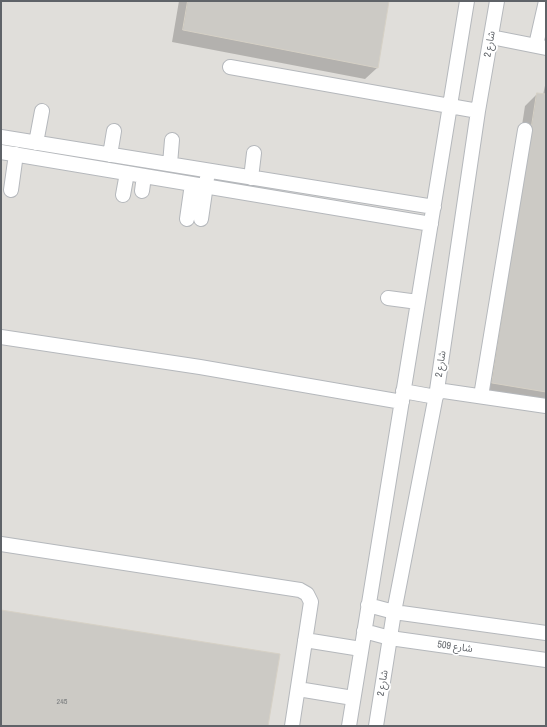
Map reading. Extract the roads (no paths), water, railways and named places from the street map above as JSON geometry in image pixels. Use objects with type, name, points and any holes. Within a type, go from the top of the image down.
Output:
[{"type":"street","points":[[348,726],[467,1]]},
{"type":"street","name":"شارع 2","points":[[376,726],[394,612],[436,394],[478,110],[497,1]]},
{"type":"street","points":[[491,37],[541,46],[546,1]]},
{"type":"street","points":[[230,68],[478,110]]},
{"type":"street","points":[[36,143],[42,112]]},
{"type":"street","points":[[481,396],[525,130]]},
{"type":"street","points":[[110,155],[114,131]]},
{"type":"street","points":[[1,137],[434,207]]},
{"type":"street","points":[[170,164],[172,140]]},
{"type":"street","points":[[53,161],[55,146]]},
{"type":"street","points":[[1,152],[431,224]]},
{"type":"street","points":[[251,178],[254,153]]},
{"type":"street","points":[[11,190],[16,154]]},
{"type":"street","points":[[187,219],[199,185],[208,171]]},
{"type":"street","points":[[123,195],[127,173]]},
{"type":"street","points":[[142,192],[144,176]]},
{"type":"street","points":[[199,185],[202,219]]},
{"type":"street","points":[[321,206],[323,189]]},
{"type":"street","points":[[388,298],[418,302]]},
{"type":"street","points":[[1,338],[403,396],[436,394],[481,396],[546,406]]},
{"type":"street","points":[[1,544],[300,590],[307,594],[311,602],[292,726]]},
{"type":"street","points":[[368,605],[394,612],[546,633]]},
{"type":"street","name":"شارع 509","points":[[364,630],[390,638],[546,660]]},
{"type":"street","points":[[305,640],[361,649]]},
{"type":"street","points":[[298,689],[353,698]]}]
